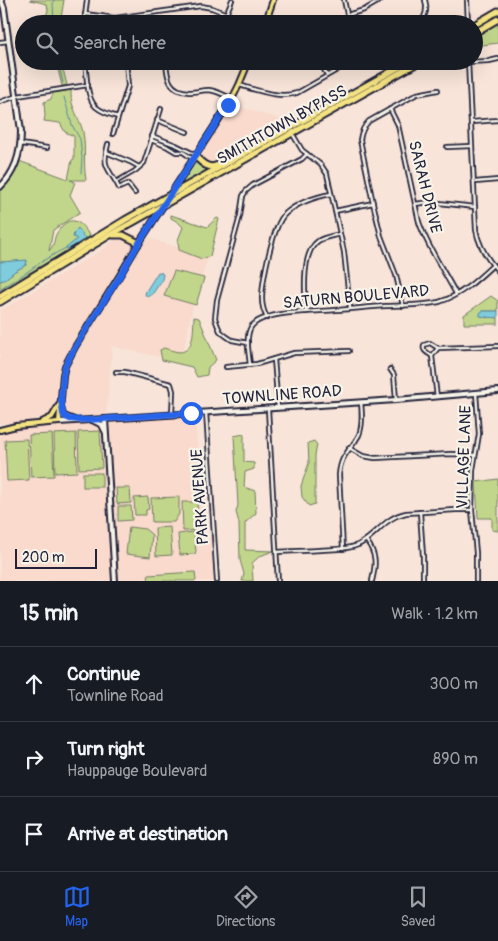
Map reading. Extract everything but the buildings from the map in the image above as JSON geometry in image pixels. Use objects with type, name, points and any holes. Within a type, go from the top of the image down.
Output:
[{"type":"highway","points":[[483,20],[498,11]]},
{"type":"highway","points":[[483,27],[498,19]]},
{"type":"highway","name":"SMITHTOWN BYPASS","points":[[0,296],[100,235],[394,70]]},
{"type":"highway","name":"SMITHTOWN BYPASS","points":[[0,302],[110,235],[404,70]]},
{"type":"highway","points":[[195,157],[206,166],[213,168],[233,158],[237,158]]},
{"type":"highway","points":[[110,235],[123,236],[139,243]]},
{"type":"main road","points":[[268,15],[273,0]]},
{"type":"main road","points":[[59,422],[63,375],[65,366],[75,347],[139,243],[232,99],[246,70]]},
{"type":"main road","points":[[38,424],[52,417],[61,400]]},
{"type":"main road","name":"TOWNLINE ROAD","points":[[0,429],[59,422]]},
{"type":"street","points":[[0,186],[14,168],[19,154],[22,131],[4,8],[1,0]]},
{"type":"street","points":[[88,0],[85,14],[92,15]]},
{"type":"street","points":[[136,15],[201,6],[227,14],[232,0]]},
{"type":"street","points":[[344,0],[347,15],[364,10],[381,0]]},
{"type":"street","points":[[425,0],[427,5],[425,15]]},
{"type":"street","points":[[467,0],[468,15]]},
{"type":"street","points":[[0,42],[8,41]]},
{"type":"street","points":[[483,61],[498,59]]},
{"type":"street","points":[[86,70],[90,97],[95,106],[118,117]]},
{"type":"street","points":[[113,134],[128,86],[127,70]]},
{"type":"street","points":[[167,70],[169,82],[176,88],[190,92],[211,90],[232,99]]},
{"type":"street","points":[[324,70],[327,76]]},
{"type":"street","points":[[239,85],[286,96],[297,93],[337,70]]},
{"type":"street","points":[[469,70],[478,240],[486,256],[498,271]]},
{"type":"street","points":[[0,102],[17,96],[88,85]]},
{"type":"street","points":[[403,306],[396,275],[381,236],[373,203],[360,140],[361,132],[369,121],[417,94],[438,90]]},
{"type":"street","points":[[116,182],[144,163],[161,109]]},
{"type":"street","name":"SARAH DRIVE","points":[[390,109],[398,125],[419,222],[426,240],[456,294]]},
{"type":"street","points":[[157,120],[186,132]]},
{"type":"street","points":[[472,122],[498,120]]},
{"type":"street","points":[[292,133],[302,150],[321,165],[327,174],[346,264],[350,309]]},
{"type":"street","points":[[152,136],[172,144],[195,157]]},
{"type":"street","points":[[151,140],[176,152],[183,152],[195,157]]},
{"type":"street","points":[[21,144],[47,148]]},
{"type":"street","points":[[108,144],[105,164],[119,188],[128,184],[135,193]]},
{"type":"street","points":[[170,148],[172,144]]},
{"type":"street","points":[[447,147],[472,146]]},
{"type":"street","points":[[106,152],[139,168]]},
{"type":"street","points":[[250,365],[248,343],[232,340],[226,336],[220,331],[215,318],[217,300],[240,216],[243,196],[253,185],[302,159],[307,154]]},
{"type":"street","points":[[474,182],[498,180]]},
{"type":"street","points":[[267,318],[262,301],[266,264],[281,219],[286,213],[300,204],[316,197],[331,194]]},
{"type":"street","points":[[415,204],[430,202],[475,207]]},
{"type":"street","points":[[335,211],[373,203]]},
{"type":"street","points":[[306,312],[305,270],[311,249],[319,240],[340,234]]},
{"type":"street","name":"SATURN BOULEVARD","points":[[248,343],[251,328],[267,318],[306,312],[422,305],[438,302],[456,294],[473,283],[493,266]]},
{"type":"street","points":[[432,356],[424,350],[424,345],[430,344],[438,348],[498,346]]},
{"type":"street","points":[[437,397],[432,356],[438,348]]},
{"type":"street","points":[[226,367],[257,364],[294,353],[349,351]]},
{"type":"street","points":[[274,359],[278,408]]},
{"type":"street","points":[[390,369],[394,375],[396,400]]},
{"type":"street","points":[[116,372],[125,372],[171,384],[174,391],[172,414]]},
{"type":"street","name":"TOWNLINE ROAD","points":[[59,422],[498,392]]},
{"type":"street","name":"VILLAGE LANE","points":[[476,393],[479,434],[473,470],[472,510],[476,553],[476,581]]},
{"type":"street","points":[[61,400],[64,416],[79,420]]},
{"type":"street","points":[[343,549],[339,475],[341,460],[361,429],[361,402]]},
{"type":"street","points":[[268,409],[278,581]]},
{"type":"street","name":"PARK AVENUE","points":[[206,412],[217,581]]},
{"type":"street","points":[[106,435],[109,423],[122,418]]},
{"type":"street","points":[[105,419],[115,581]]},
{"type":"street","points":[[88,420],[102,425],[106,435]]},
{"type":"street","points":[[349,448],[363,456],[375,458],[451,454],[475,455]]},
{"type":"street","points":[[277,552],[343,549],[356,546],[393,517],[406,513],[472,510]]},
{"type":"street","points":[[420,512],[423,581]]},
{"type":"street","points":[[366,540],[375,558],[372,581]]},
{"type":"shaded area","points":[[230,104],[290,122],[289,125],[215,166],[209,166],[198,157]]},
{"type":"shaded area","points":[[126,231],[208,257],[193,305],[181,362],[112,346],[106,417],[81,416],[0,424],[0,311],[100,251]]},
{"type":"shaded area","points":[[195,415],[203,535],[213,535],[215,581],[116,581],[108,427],[114,422]]},
{"type":"shaded area","points":[[96,423],[103,430],[113,581],[0,581],[0,433],[14,429]]},
{"type":"green space","points":[[30,0],[64,0],[62,15],[45,15],[48,10],[47,4]]},
{"type":"green space","points":[[498,23],[498,43],[483,45],[483,31]]},
{"type":"green space","points":[[58,70],[63,70],[67,85],[62,86]]},
{"type":"green space","points":[[71,90],[72,104],[83,132],[86,180],[70,180],[75,182],[70,195],[80,212],[53,230],[49,251],[61,227],[70,221],[75,221],[83,226],[90,237],[0,290],[0,281],[26,265],[27,261],[0,262],[0,190],[10,181],[19,161],[68,179],[72,160],[74,159],[74,136],[65,132],[60,123],[44,121],[44,102],[51,99],[53,93]]},
{"type":"green space","points":[[196,161],[208,170],[180,186]]},
{"type":"green space","points":[[171,215],[207,227],[217,218],[219,219],[210,256],[202,259],[179,250],[178,240],[183,227],[171,218]]},
{"type":"green space","points":[[174,271],[204,278],[196,305],[164,296]]},
{"type":"green space","points":[[491,296],[498,301],[498,311],[483,311],[486,318],[491,316],[498,318],[498,324],[464,324],[464,315]]},
{"type":"green space","points":[[194,317],[199,318],[216,360],[208,367],[207,375],[197,377],[192,367],[162,360],[160,350],[164,348],[180,352],[185,351],[191,343]]},
{"type":"green space","points":[[100,431],[102,468],[79,469],[78,432]]},
{"type":"green space","points":[[76,433],[77,472],[55,473],[54,434]]},
{"type":"green space","points":[[52,434],[54,476],[31,477],[29,435]]},
{"type":"green space","points":[[244,434],[244,462],[254,463],[254,469],[245,472],[244,487],[255,491],[256,513],[245,523],[245,550],[273,551],[260,556],[252,563],[253,581],[242,581],[244,574],[240,560],[239,523],[236,512],[238,505],[234,436]]},
{"type":"green space","points":[[27,439],[29,480],[7,481],[5,440]]},
{"type":"green space","points":[[314,441],[317,445],[315,455],[315,504],[309,506],[302,497],[301,486],[309,463],[308,443]]},
{"type":"green space","points":[[83,473],[102,473],[102,487],[83,487]]},
{"type":"green space","points":[[498,479],[498,531],[492,530],[492,518],[478,518],[476,482]]},
{"type":"green space","points":[[116,488],[130,488],[131,503],[117,504]]},
{"type":"green space","points":[[148,497],[149,509],[146,510],[146,515],[135,515],[134,498]]},
{"type":"green space","points":[[179,497],[179,514],[174,522],[152,522],[151,498]]},
{"type":"green space","points":[[182,502],[197,502],[199,530],[183,531]]},
{"type":"green space","points":[[118,506],[131,506],[132,520],[118,521]]},
{"type":"green space","points":[[129,527],[145,529],[152,535],[150,557],[126,554]]},
{"type":"green space","points":[[170,527],[172,555],[156,556],[155,528]]},
{"type":"green space","points":[[194,532],[195,554],[180,555],[178,534]]},
{"type":"green space","points":[[195,572],[196,581],[149,581],[148,575]]},
{"type":"water","points":[[78,228],[83,237],[87,238],[68,249],[66,248],[77,239],[73,237],[74,232]]},
{"type":"water","points":[[27,260],[26,265],[0,281],[0,262]]},
{"type":"water","points":[[158,272],[163,275],[161,280],[153,294],[147,297],[146,291]]},
{"type":"water","points":[[482,311],[498,311],[498,318],[480,316]]},
{"type":"waterway","points":[[54,0],[54,15]]},
{"type":"waterway","points":[[60,70],[63,83]]},
{"type":"waterway","points":[[64,97],[72,125],[80,139],[81,173]]},
{"type":"waterway","points":[[2,289],[66,248]]},
{"type":"route","points":[[191,413],[88,420],[70,419],[64,416],[62,412],[63,375],[65,366],[75,347],[228,105]]}]
